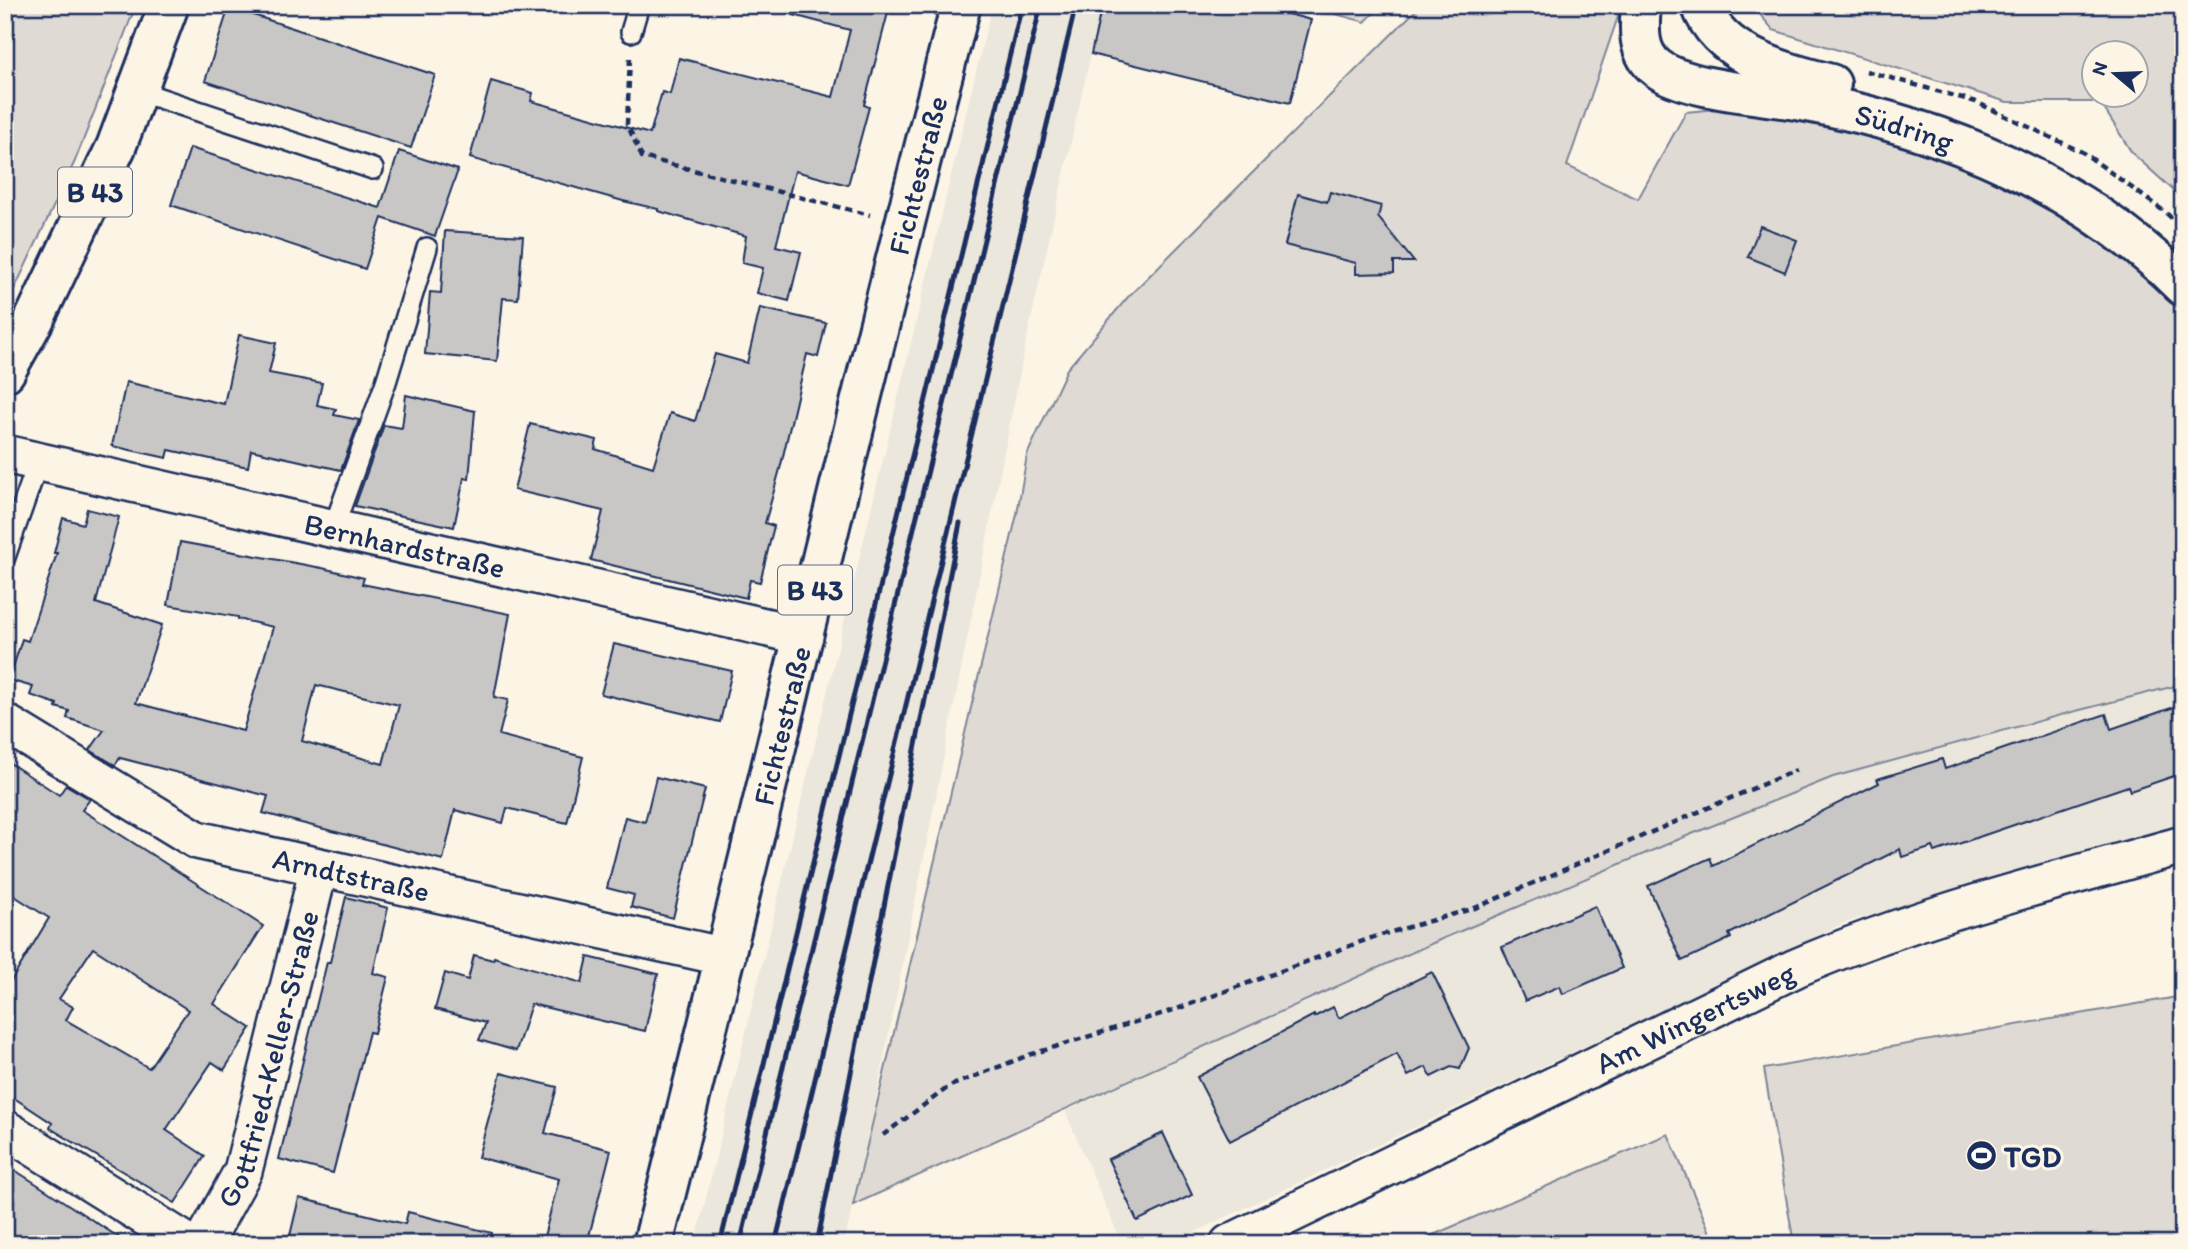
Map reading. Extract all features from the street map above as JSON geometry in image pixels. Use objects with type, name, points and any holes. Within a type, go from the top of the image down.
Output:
[{"type":"main road","name":"B 43","points":[[5,372],[34,320],[116,147],[169,5]]},
{"type":"main road","name":"Fichtestraße","points":[[653,1244],[961,5]]},
{"type":"main road","name":"Südring","points":[[1642,5],[1639,23],[1641,43],[1647,58],[1658,69],[1680,80],[1805,101],[1875,117],[1939,136],[1988,156],[2033,177],[2086,209],[2130,241],[2183,286]]},
{"type":"main road","name":"Südring","points":[[1700,5],[1706,21],[1718,35],[1767,65],[1787,73],[1909,104],[1990,132],[2044,157],[2125,210],[2183,257]]},
{"type":"street","name":"Bernhardstraße","points":[[22,459],[804,636]]},
{"type":"street","name":"Arndtstraße","points":[[5,723],[197,840],[726,957]]},
{"type":"street","name":"Am Wingertsweg","points":[[1229,1244],[1783,974],[1849,945],[1961,907],[2183,845]]},
{"type":"street","name":"Gottfried-Keller-Straße","points":[[203,1244],[243,1171],[319,868]]},
{"type":"street","points":[[5,1129],[189,1244]]},
{"type":"lane","points":[[631,32],[639,5]]},
{"type":"lane","points":[[138,90],[373,169]]},
{"type":"lane","points":[[333,529],[386,382],[427,248]]},
{"type":"lane","points":[[5,557],[22,459]]},
{"type":"path","points":[[631,32],[627,124],[642,157],[905,223]]},
{"type":"path","points":[[883,1135],[950,1086],[1029,1055],[1177,1009],[1374,937],[1475,908],[1796,770]]},
{"type":"shaded area","points":[[5,5],[136,5],[75,161],[5,309]]},
{"type":"shaded area","points":[[992,5],[1102,5],[1026,342],[872,1119],[844,1244],[695,1244]]},
{"type":"shaded area","points":[[1302,5],[1382,5],[1365,22]]},
{"type":"shaded area","points":[[1421,5],[1622,5],[1567,166],[1638,199],[1686,112],[1768,104],[1845,121],[2022,186],[2152,275],[2183,306],[2183,684],[1833,777],[1444,938],[853,1205],[1017,514],[1027,455],[1067,369],[1128,297]]},
{"type":"shaded area","points":[[1752,5],[2183,5],[2183,199],[2132,153],[2104,108],[2150,108],[2150,38],[2080,38],[2080,102],[2007,102],[1773,30]]},
{"type":"shaded area","points":[[2183,684],[2183,825],[1844,923],[1170,1244],[1122,1244],[1065,1111],[1444,938],[1833,777]]},
{"type":"shaded area","name":"TGD","points":[[2183,996],[2183,1244],[1794,1244],[1764,1069]]},
{"type":"shaded area","points":[[1668,1134],[1715,1244],[1412,1244]]},
{"type":"building","points":[[794,5],[890,5],[864,105],[869,107],[848,185],[795,171],[776,246],[801,252],[789,301],[757,293],[763,268],[742,263],[746,236],[470,158],[491,81],[533,93],[531,101],[650,134],[662,92],[670,94],[679,58],[833,97],[850,30],[793,15]]},
{"type":"building","points":[[1102,5],[1254,5],[1311,20],[1290,103],[1091,54]]},
{"type":"building","points":[[229,7],[435,75],[411,148],[205,81]]},
{"type":"building","points":[[190,148],[380,208],[399,151],[458,170],[435,236],[382,218],[365,269],[171,205]]},
{"type":"building","points":[[1330,192],[1381,206],[1378,217],[1414,262],[1394,262],[1394,273],[1356,274],[1356,263],[1285,245],[1298,194],[1327,202]]},
{"type":"building","points":[[1760,226],[1797,240],[1785,272],[1748,257]]},
{"type":"building","points":[[445,231],[523,236],[518,299],[503,298],[497,361],[425,354],[430,292],[441,293]]},
{"type":"building","points":[[760,308],[826,323],[818,357],[807,354],[765,523],[774,526],[760,582],[750,580],[746,598],[591,560],[603,511],[514,490],[530,424],[597,440],[595,449],[653,467],[670,413],[695,421],[715,354],[747,363]]},
{"type":"building","points":[[239,335],[276,343],[269,373],[322,383],[317,405],[336,409],[334,415],[359,420],[341,470],[251,450],[248,467],[169,450],[167,458],[112,446],[126,382],[224,404]]},
{"type":"building","points":[[406,395],[475,411],[469,479],[464,478],[454,527],[355,506],[384,425],[402,428]]},
{"type":"building","points":[[87,509],[119,517],[96,603],[162,625],[136,703],[243,731],[273,627],[238,617],[168,605],[180,542],[322,568],[364,578],[362,584],[510,614],[494,697],[508,700],[499,735],[583,757],[567,823],[507,808],[503,823],[455,810],[443,860],[263,813],[268,796],[120,758],[115,765],[90,750],[104,730],[67,718],[69,711],[30,695],[33,687],[9,680],[22,639],[28,641],[57,553],[54,553],[63,518],[83,524]],"holes":[[[316,685],[399,705],[383,764],[302,741]]]},
{"type":"building","points":[[614,644],[732,671],[720,722],[601,694]]},
{"type":"building","points":[[2183,704],[2183,773],[2130,791],[2128,786],[1935,852],[1933,847],[1902,857],[1900,849],[1729,934],[1731,938],[1682,961],[1648,886],[1710,858],[1713,866],[1879,783],[1877,779],[1942,759],[1945,769],[2106,714],[2111,729]]},
{"type":"building","points":[[5,760],[59,795],[66,785],[90,799],[82,810],[263,926],[214,1004],[251,1028],[224,1070],[212,1062],[166,1130],[205,1156],[175,1203],[50,1128],[52,1123],[5,1092],[5,991],[49,918],[5,890]],"holes":[[[93,948],[188,1010],[149,1068],[66,1020],[73,1007],[59,999]]]},
{"type":"building","points":[[656,777],[705,789],[673,918],[631,907],[634,895],[607,888],[625,817],[645,822]]},
{"type":"building","points":[[346,897],[388,908],[373,973],[388,977],[374,1033],[369,1032],[333,1173],[279,1159],[327,962],[330,962]]},
{"type":"building","points":[[1595,906],[1622,968],[1563,994],[1560,986],[1525,1001],[1502,947]]},
{"type":"building","points":[[474,955],[493,960],[494,957],[582,983],[588,957],[658,974],[645,1031],[531,1004],[516,1051],[479,1040],[486,1023],[435,1009],[445,973],[468,980]]},
{"type":"building","points":[[1432,972],[1469,1048],[1460,1069],[1451,1067],[1431,1077],[1426,1067],[1408,1076],[1397,1054],[1230,1141],[1197,1077],[1314,1015],[1333,1007],[1339,1018]]},
{"type":"building","points":[[501,1073],[557,1087],[545,1133],[611,1150],[587,1244],[542,1244],[559,1179],[478,1157]]},
{"type":"building","points":[[1163,1133],[1192,1195],[1137,1221],[1108,1159]]},
{"type":"building","points":[[5,1164],[35,1183],[129,1244],[5,1244]]},
{"type":"building","points":[[299,1198],[405,1224],[408,1212],[492,1233],[491,1244],[288,1244]]},
{"type":"railway","points":[[720,1244],[1022,5]]},
{"type":"railway","points":[[740,1244],[1041,5]]},
{"type":"railway","points":[[775,1244],[1076,5]]},
{"type":"railway","points":[[817,1244],[960,523]]},
{"type":"place","name":"TGD","points":[[1981,1156]]}]
